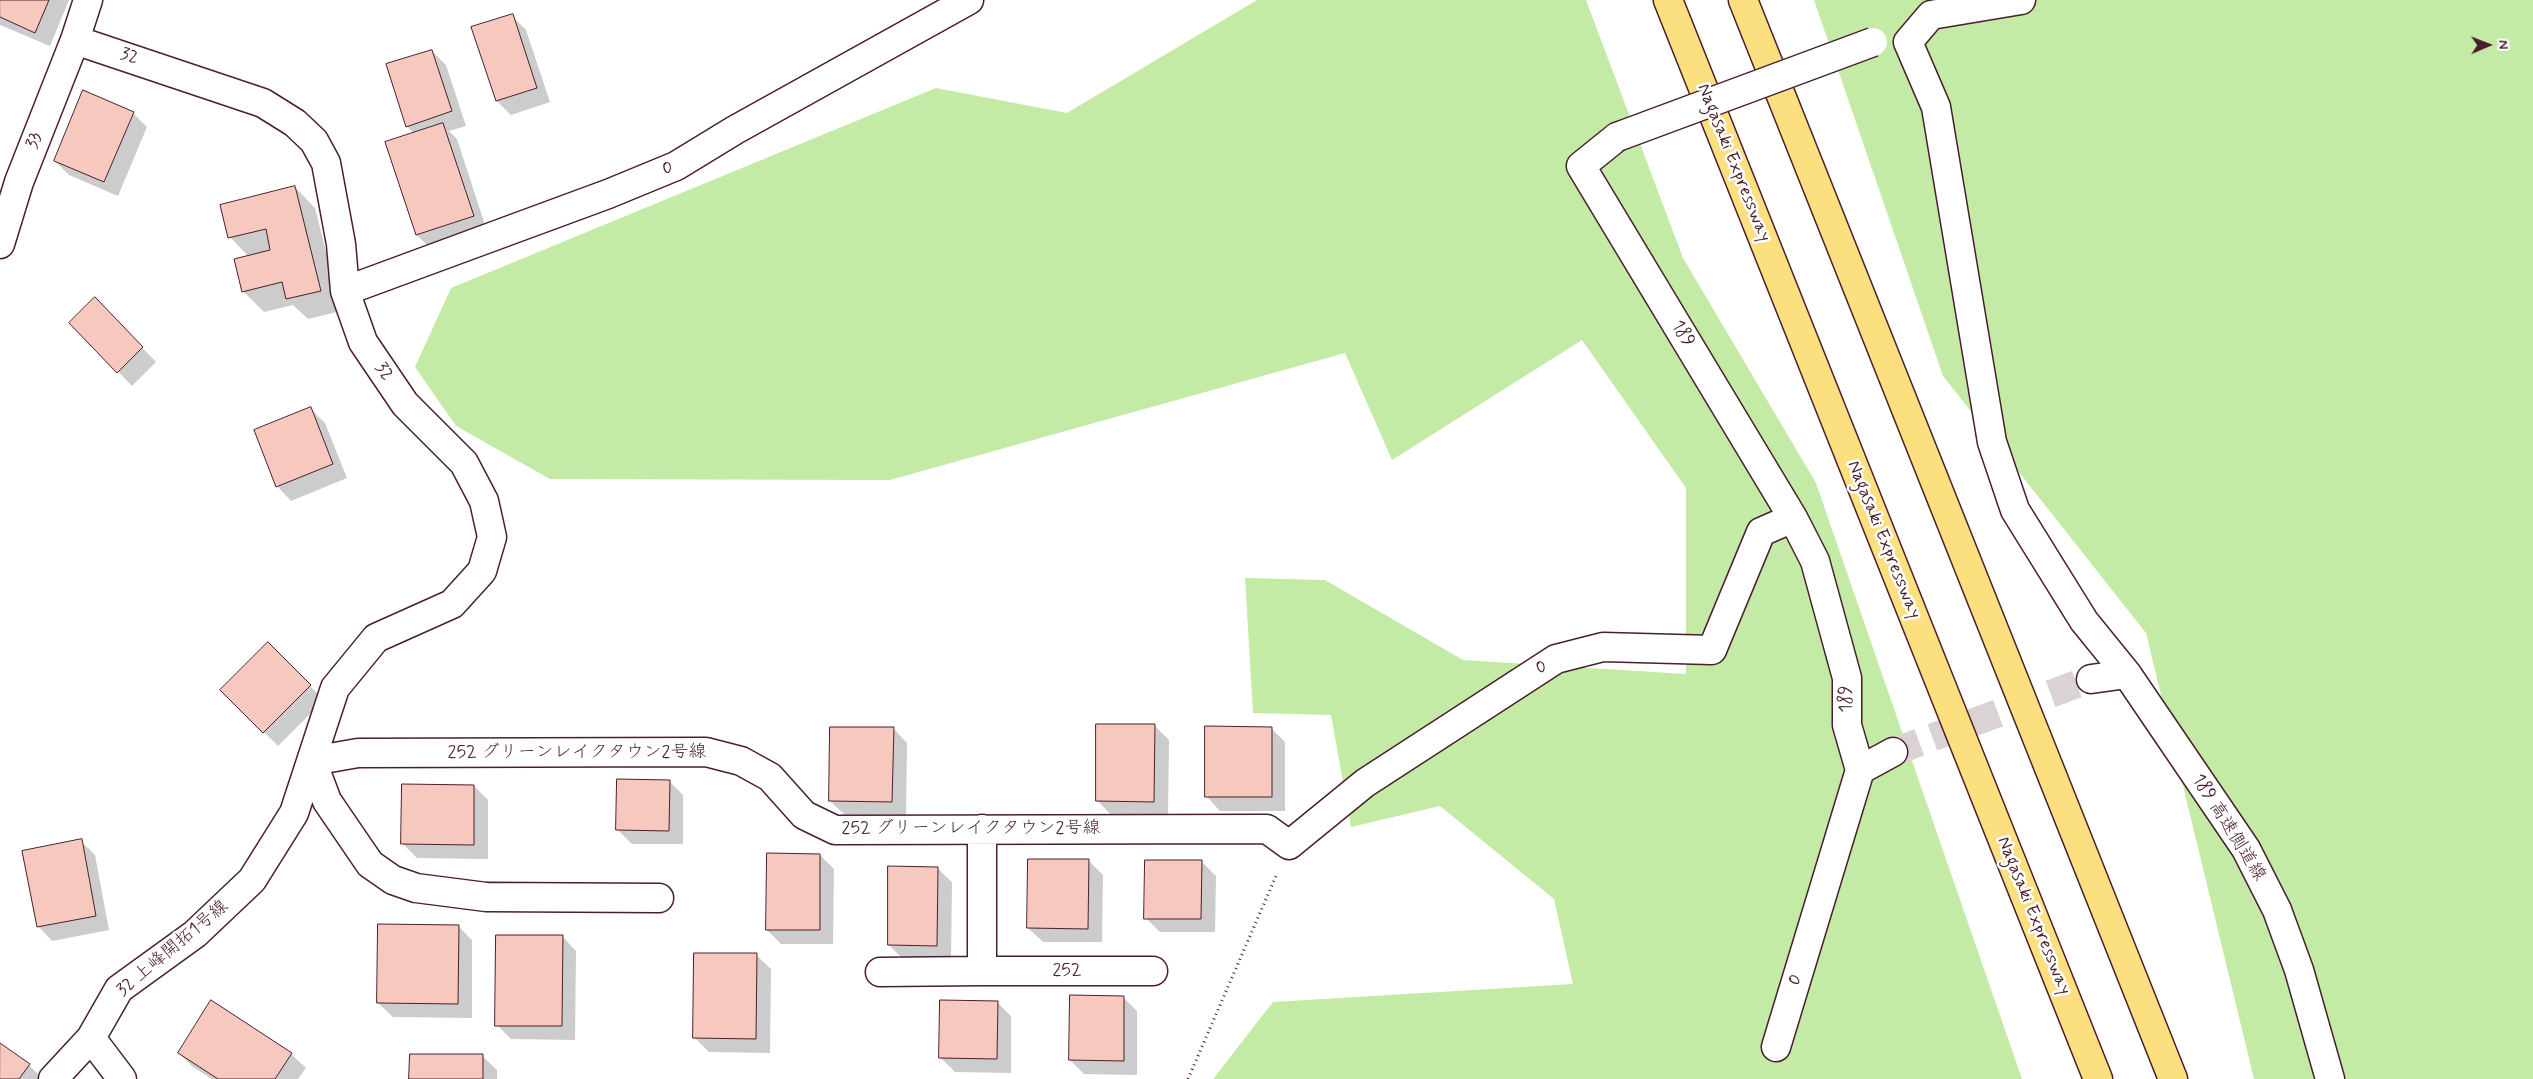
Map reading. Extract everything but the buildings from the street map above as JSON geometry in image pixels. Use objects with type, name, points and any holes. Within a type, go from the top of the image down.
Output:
[{"type":"highway","name":"Nagasaki Expressway","points":[[1668,0],[2098,1079]]},
{"type":"highway","points":[[1743,0],[2172,1079]]},
{"type":"street","name":"33","points":[[0,244],[19,182],[75,40],[88,0]]},
{"type":"street","name":"0","points":[[345,291],[608,194],[676,166],[735,130],[969,0]]},
{"type":"street","points":[[2021,0],[1931,15],[1908,42],[1936,107],[1992,442],[2015,510],[2084,621],[2127,674]]},
{"type":"street","name":"32","points":[[75,40],[232,91],[263,103],[295,123],[314,141],[326,163],[341,244],[345,291],[363,342],[405,404],[464,463],[484,501],[492,537],[482,571],[452,604],[376,638],[336,688],[312,761]]},
{"type":"street","name":"189","points":[[1860,770],[1847,725],[1847,678],[1815,561],[1793,518],[1581,166],[1617,136],[1873,42],[1908,42]]},
{"type":"street","name":"0","points":[[1289,845],[1365,783],[1556,659],[1603,647],[1712,650],[1761,532],[1793,518]]},
{"type":"street","points":[[2091,679],[2127,674]]},
{"type":"street","name":"189 高速側道線","points":[[2127,674],[2246,849],[2272,901],[2299,970],[2330,1079]]},
{"type":"street","name":"252 グリーンレイクタウン2号線","points":[[312,761],[358,753],[706,752],[741,761],[770,778],[804,815],[835,830],[1267,829],[1289,845]]},
{"type":"street","points":[[1860,770],[1893,752]]},
{"type":"street","points":[[312,761],[327,801],[370,864],[393,880],[416,888],[486,897],[659,898]]},
{"type":"street","name":"32 上峰開拓1号線","points":[[53,1079],[91,1038],[119,990],[195,934],[252,880],[294,813],[312,761]]},
{"type":"street","name":"0","points":[[1776,1047],[1860,770]]},
{"type":"street","points":[[982,830],[982,971]]},
{"type":"street","name":"252","points":[[880,972],[1153,971]]},
{"type":"street","points":[[91,1038],[122,1079]]},
{"type":"path","points":[[1188,1079],[1289,845]]},
{"type":"green space","points":[[1257,0],[1586,0],[1683,258],[1816,483],[2022,1079],[1213,1079],[1273,1002],[1573,984],[1554,899],[1440,806],[1351,827],[1331,715],[1253,713],[1245,578],[1325,580],[1463,660],[1686,674],[1686,488],[1582,340],[1392,460],[1345,353],[890,480],[550,479],[456,426],[415,367],[451,288],[936,88],[1067,113]]},
{"type":"green space","points":[[1814,0],[2533,0],[2533,1079],[2254,1079],[2146,633],[1943,376]]},
{"type":"tunnel","points":[[1893,752],[2091,679]]}]
